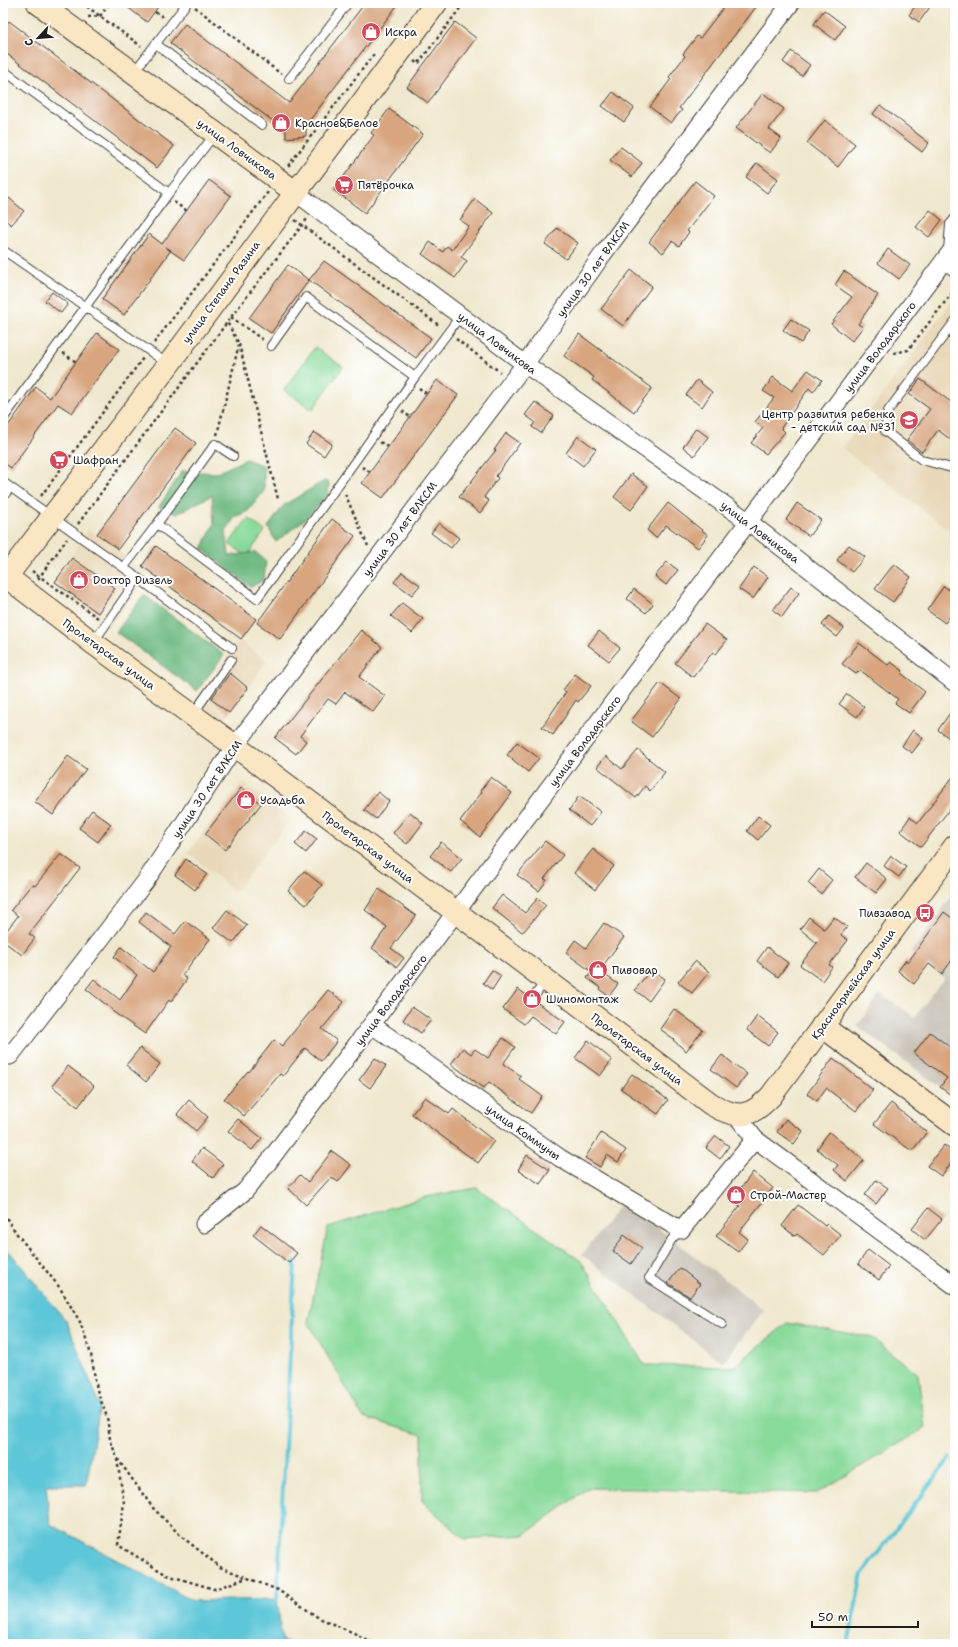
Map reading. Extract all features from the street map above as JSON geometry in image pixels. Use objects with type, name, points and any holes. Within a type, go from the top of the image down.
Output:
[{"type":"street","name":"улица Ловчикова","points":[[38,3],[525,364],[750,522],[955,683]]},
{"type":"street","name":"улица Степана Разина","points":[[8,573],[42,511],[169,364],[282,210],[286,186],[400,51],[436,3]]},
{"type":"street","name":"улица 30 лет ВЛКСМ","points":[[10,1056],[145,882],[235,746],[512,382],[603,254],[791,3]]},
{"type":"street","name":"улица Володарского","points":[[204,1224],[245,1191],[267,1164],[750,522],[950,260]]},
{"type":"street","name":"Пролетарская улица","points":[[8,573],[33,584],[93,643],[235,746],[455,913],[540,989],[725,1113],[741,1115]]},
{"type":"street","name":"Красноармейская улица","points":[[741,1115],[762,1106],[771,1096],[955,846]]},
{"type":"street","name":"улица Коммуны","points":[[372,1025],[560,1158],[681,1230]]},
{"type":"street","points":[[822,1026],[955,1125]]},
{"type":"street","points":[[741,1115],[755,1139],[955,1286]]},
{"type":"street","points":[[681,1230],[755,1139]]},
{"type":"lane","points":[[133,73],[188,3]]},
{"type":"lane","points":[[289,79],[345,4]]},
{"type":"lane","points":[[156,44],[262,126]]},
{"type":"lane","points":[[3,70],[169,193]]},
{"type":"lane","points":[[3,419],[169,193],[216,134]]},
{"type":"lane","points":[[950,260],[950,224],[955,218]]},
{"type":"lane","points":[[3,250],[169,364]]},
{"type":"lane","points":[[271,346],[306,297],[415,377]]},
{"type":"lane","points":[[157,524],[257,599],[415,377],[461,316]]},
{"type":"lane","points":[[955,321],[888,411],[885,431],[922,460],[955,469]]},
{"type":"lane","points":[[124,567],[215,444],[233,456]]},
{"type":"lane","points":[[3,498],[6,485],[124,567],[232,648]]},
{"type":"lane","points":[[93,643],[138,578]]},
{"type":"lane","points":[[192,715],[231,660]]},
{"type":"lane","points":[[681,1230],[672,1240],[649,1278],[722,1324]]},
{"type":"path","points":[[82,3],[149,53]]},
{"type":"path","points":[[100,16],[110,3]]},
{"type":"path","points":[[188,3],[289,79]]},
{"type":"path","points":[[400,51],[418,64],[464,3]]},
{"type":"path","points":[[42,511],[149,350],[264,197],[286,186],[375,53]]},
{"type":"path","points":[[264,197],[448,332],[512,382]]},
{"type":"path","points":[[33,584],[227,322],[315,208]]},
{"type":"path","points":[[231,317],[271,346]]},
{"type":"path","points":[[227,322],[239,344],[278,500]]},
{"type":"path","points":[[215,444],[239,344]]},
{"type":"path","points":[[55,348],[76,362]]},
{"type":"path","points":[[340,482],[375,562]]},
{"type":"path","points":[[8,573],[33,584],[106,624]]},
{"type":"path","points":[[3,1213],[17,1234],[60,1288],[80,1322],[91,1354],[97,1390],[107,1417],[110,1439],[117,1458],[124,1503],[118,1545],[167,1575],[214,1589],[248,1578]]},
{"type":"path","points":[[117,1458],[153,1508],[181,1536],[220,1567],[278,1590],[319,1618],[375,1644]]},
{"type":"shaded area","name":"Центр развития ребенка - детский сад №31","points":[[955,297],[955,535],[842,448]]},
{"type":"shaded area","points":[[89,530],[149,574],[109,628],[51,584]]},
{"type":"shaded area","points":[[239,640],[267,661],[220,725],[194,703]]},
{"type":"shaded area","points":[[242,781],[291,819],[235,892],[188,853]]},
{"type":"shaded area","name":"Пивзавод","points":[[955,891],[955,1098],[857,1026],[880,994],[915,1017],[944,978],[911,952]]},
{"type":"shaded area","points":[[623,1201],[764,1310],[723,1363],[582,1255]]},
{"type":"green space","points":[[315,347],[343,367],[312,410],[284,390]]},
{"type":"green space","points":[[246,459],[264,466],[264,491],[248,511],[235,517],[226,531],[229,556],[255,552],[266,561],[264,580],[251,587],[202,549],[214,524],[212,495],[177,514],[159,507],[182,471],[217,473]]},
{"type":"green space","points":[[324,481],[329,482],[328,495],[305,519],[276,542],[268,527],[284,505]]},
{"type":"green space","points":[[248,518],[265,531],[247,556],[229,544]]},
{"type":"green space","points":[[144,595],[224,655],[197,691],[116,632]]},
{"type":"green space","points":[[477,1188],[581,1261],[644,1365],[734,1367],[787,1323],[871,1337],[918,1374],[925,1428],[817,1493],[588,1488],[524,1535],[464,1539],[422,1501],[422,1435],[363,1417],[308,1322],[328,1227],[425,1197]]},
{"type":"water","points":[[3,1244],[67,1322],[100,1406],[86,1485],[46,1485],[50,1524],[193,1601],[277,1599],[282,1641],[291,1644],[3,1644]]},
{"type":"building","points":[[122,3],[161,3],[147,22]]},
{"type":"building","points":[[365,3],[399,3],[306,125],[306,136],[286,138],[286,131],[170,43],[185,24],[289,103]]},
{"type":"building","points":[[727,3],[759,3],[679,108],[682,110],[671,123],[650,107],[671,79],[669,77],[685,56],[683,54],[697,36],[700,38]]},
{"type":"building","points":[[917,3],[933,3],[919,22],[909,15]]},
{"type":"building","points":[[824,10],[845,26],[835,40],[814,24]]},
{"type":"building","points":[[9,21],[174,146],[157,168],[3,51],[3,29]]},
{"type":"building","points":[[455,22],[476,38],[428,103],[407,87]]},
{"type":"building","points":[[791,51],[810,65],[802,76],[783,62]]},
{"type":"building","points":[[613,92],[634,108],[624,122],[602,106]]},
{"type":"building","points":[[763,93],[784,109],[769,129],[781,138],[770,153],[736,128]]},
{"type":"building","points":[[880,105],[929,143],[922,152],[873,114]]},
{"type":"building","points":[[389,109],[423,134],[365,213],[334,190],[374,135],[371,133]]},
{"type":"building","points":[[825,120],[855,144],[838,167],[807,143]]},
{"type":"building","points":[[621,147],[642,163],[632,177],[610,160]]},
{"type":"building","points":[[757,163],[778,179],[767,193],[746,177]]},
{"type":"building","points":[[209,180],[231,196],[184,260],[170,251],[124,315],[102,299],[149,234],[162,244]]},
{"type":"building","points":[[695,181],[714,196],[687,231],[689,232],[679,246],[672,241],[663,253],[649,242]]},
{"type":"building","points":[[9,198],[24,211],[11,225],[3,218],[3,205]]},
{"type":"building","points":[[475,199],[493,213],[461,257],[467,261],[455,278],[422,254],[430,242],[443,252],[447,246],[452,250],[469,226],[460,220]]},
{"type":"building","points":[[930,210],[942,220],[929,237],[916,227]]},
{"type":"building","points":[[557,228],[578,243],[566,259],[545,244]]},
{"type":"building","points":[[888,249],[910,265],[899,279],[878,263]]},
{"type":"building","points":[[324,261],[431,338],[416,358],[309,280]]},
{"type":"building","points":[[288,265],[309,280],[271,333],[249,318]]},
{"type":"building","points":[[631,270],[652,286],[623,326],[601,309]]},
{"type":"building","points":[[844,271],[878,295],[858,324],[863,327],[852,341],[831,324],[852,297],[835,285]]},
{"type":"building","points":[[52,292],[68,304],[61,313],[45,301]]},
{"type":"building","points":[[791,319],[809,331],[801,343],[783,330]]},
{"type":"building","points":[[97,333],[119,349],[72,413],[58,404],[11,468],[3,462],[3,433],[36,387],[50,398]]},
{"type":"building","points":[[579,334],[652,388],[634,412],[592,380],[594,377],[564,356]]},
{"type":"building","points":[[808,370],[822,380],[813,392],[809,388],[781,428],[785,432],[766,454],[751,443],[763,428],[755,422],[774,398],[763,391],[773,377],[792,391]]},
{"type":"building","points":[[920,379],[955,405],[955,443],[938,430],[922,452],[907,440],[930,409],[909,394]]},
{"type":"building","points":[[437,380],[458,395],[383,498],[362,483]]},
{"type":"building","points":[[697,380],[712,392],[702,407],[686,395]]},
{"type":"building","points":[[535,402],[554,416],[541,433],[532,427],[535,422],[525,415]]},
{"type":"building","points":[[175,428],[196,443],[118,549],[97,534]]},
{"type":"building","points":[[696,428],[708,437],[694,456],[683,447]]},
{"type":"building","points":[[314,432],[332,444],[324,456],[306,444]]},
{"type":"building","points":[[506,433],[520,443],[496,476],[498,478],[484,497],[489,501],[480,513],[459,497],[496,450],[494,450]]},
{"type":"building","points":[[578,436],[596,449],[583,466],[566,453]]},
{"type":"building","points":[[631,474],[648,486],[631,510],[614,497]]},
{"type":"building","points":[[668,503],[708,535],[698,548],[666,525],[656,538],[647,530]]},
{"type":"building","points":[[797,503],[821,520],[809,536],[786,520]]},
{"type":"building","points":[[332,519],[355,536],[280,639],[257,623]]},
{"type":"building","points":[[439,523],[459,538],[451,548],[431,533]]},
{"type":"building","points":[[849,545],[865,557],[852,572],[837,560]]},
{"type":"building","points":[[156,546],[256,619],[241,639],[142,566]]},
{"type":"building","points":[[72,558],[115,588],[98,613],[55,582]]},
{"type":"building","points":[[667,562],[678,570],[666,585],[655,576]]},
{"type":"building","points":[[894,564],[911,577],[893,602],[875,589]]},
{"type":"building","points":[[754,567],[768,577],[753,599],[739,589]]},
{"type":"building","points":[[402,572],[420,585],[412,595],[394,582]]},
{"type":"building","points":[[944,586],[955,594],[955,609],[945,623],[927,610]]},
{"type":"building","points":[[791,587],[799,593],[782,617],[773,610]]},
{"type":"building","points":[[634,589],[653,604],[646,613],[627,599]]},
{"type":"building","points":[[402,603],[423,619],[412,633],[391,616]]},
{"type":"building","points":[[829,616],[844,628],[837,637],[822,625]]},
{"type":"building","points":[[705,624],[727,640],[716,654],[713,652],[693,677],[675,663]]},
{"type":"building","points":[[361,630],[382,647],[359,677],[385,696],[373,712],[345,692],[336,704],[328,699],[300,736],[306,741],[296,754],[275,738]]},
{"type":"building","points":[[599,631],[620,648],[609,661],[588,645]]},
{"type":"building","points":[[859,643],[888,665],[891,662],[903,671],[901,673],[925,692],[909,713],[895,703],[898,699],[860,670],[856,674],[842,664]]},
{"type":"building","points":[[230,673],[248,688],[229,713],[211,699]]},
{"type":"building","points":[[575,674],[591,686],[578,702],[576,700],[553,735],[542,727],[566,692],[563,690]]},
{"type":"building","points":[[660,683],[681,699],[652,737],[631,721]]},
{"type":"building","points":[[847,694],[864,707],[857,717],[839,704]]},
{"type":"building","points":[[955,706],[955,742],[938,730]]},
{"type":"building","points":[[913,730],[923,738],[912,753],[902,746]]},
{"type":"building","points":[[517,742],[539,758],[528,772],[507,755]]},
{"type":"building","points":[[638,750],[665,772],[650,791],[645,786],[636,798],[597,767],[606,756],[622,769]]},
{"type":"building","points":[[68,756],[86,769],[53,815],[35,802]]},
{"type":"building","points":[[955,774],[955,802],[921,847],[900,831],[910,817],[918,823]]},
{"type":"building","points":[[491,777],[512,793],[480,837],[460,821],[482,792],[480,791]]},
{"type":"building","points":[[241,788],[261,804],[225,850],[205,834]]},
{"type":"building","points":[[378,792],[389,801],[376,819],[364,810]]},
{"type":"building","points":[[579,796],[601,812],[590,826],[569,810]]},
{"type":"building","points":[[92,810],[111,824],[98,842],[79,828]]},
{"type":"building","points":[[410,812],[423,823],[407,844],[393,833]]},
{"type":"building","points":[[758,816],[770,825],[758,840],[747,831]]},
{"type":"building","points":[[306,831],[317,839],[306,853],[295,844]]},
{"type":"building","points":[[545,841],[563,855],[544,879],[547,880],[539,891],[517,875]]},
{"type":"building","points":[[441,842],[462,858],[451,872],[430,856]]},
{"type":"building","points":[[593,849],[614,866],[595,890],[574,873]]},
{"type":"building","points":[[61,854],[80,868],[29,934],[35,938],[22,955],[3,941],[3,935],[18,916],[11,910],[32,884],[35,886]]},
{"type":"building","points":[[891,856],[906,867],[899,877],[884,866]]},
{"type":"building","points":[[186,859],[207,874],[195,890],[175,875]]},
{"type":"building","points":[[866,863],[887,879],[876,893],[855,877]]},
{"type":"building","points":[[819,869],[832,880],[821,894],[808,883]]},
{"type":"building","points":[[304,871],[322,885],[306,905],[288,891]]},
{"type":"building","points":[[379,889],[416,916],[391,948],[404,958],[397,967],[372,948],[387,927],[365,910]]},
{"type":"building","points":[[502,895],[525,913],[538,898],[546,905],[522,932],[492,908]]},
{"type":"building","points":[[227,910],[247,925],[233,943],[213,928]]},
{"type":"building","points":[[146,912],[175,934],[185,921],[210,939],[182,975],[187,979],[171,1002],[169,1000],[145,1034],[112,1011],[113,1010],[86,989],[94,979],[120,1000],[137,975],[114,957],[121,947],[153,972],[171,947],[139,922]]},
{"type":"building","points":[[944,912],[955,920],[955,956],[942,974],[929,964],[914,984],[898,971],[906,960],[908,962]]},
{"type":"building","points":[[809,917],[824,929],[834,917],[847,927],[841,935],[848,940],[829,965],[832,967],[822,981],[800,965],[817,943],[800,929]]},
{"type":"building","points":[[604,923],[624,937],[599,971],[618,984],[609,996],[587,978],[592,972],[566,953],[575,940],[586,948]]},
{"type":"building","points":[[767,947],[788,963],[778,977],[757,961]]},
{"type":"building","points":[[695,961],[709,972],[692,993],[678,982]]},
{"type":"building","points":[[651,969],[665,979],[649,1001],[635,990]]},
{"type":"building","points":[[492,970],[501,976],[492,990],[483,983]]},
{"type":"building","points":[[518,989],[529,997],[531,1001],[536,1002],[565,1022],[556,1034],[531,1016],[524,1024],[503,1009]]},
{"type":"building","points":[[328,990],[344,1002],[322,1029],[337,1041],[321,1061],[305,1048],[283,1076],[280,1074],[244,1116],[224,1099],[248,1071],[249,1072],[274,1040],[282,1046]]},
{"type":"building","points":[[412,1007],[431,1020],[421,1033],[403,1020]]},
{"type":"building","points":[[674,1009],[703,1030],[686,1051],[673,1040],[674,1039],[660,1029]]},
{"type":"building","points":[[757,1016],[778,1032],[768,1046],[747,1030]]},
{"type":"building","points":[[930,1032],[955,1051],[955,1098],[940,1087],[947,1078],[914,1053]]},
{"type":"building","points":[[503,1038],[515,1047],[503,1064],[521,1076],[519,1079],[542,1096],[531,1113],[489,1082],[484,1088],[451,1064],[463,1048],[471,1054],[475,1049],[488,1058]]},
{"type":"building","points":[[588,1040],[612,1060],[600,1076],[575,1058]]},
{"type":"building","points":[[140,1048],[160,1064],[146,1082],[126,1065]]},
{"type":"building","points":[[722,1055],[747,1074],[736,1088],[711,1069]]},
{"type":"building","points":[[375,1058],[386,1066],[370,1088],[359,1080]]},
{"type":"building","points":[[833,1058],[873,1090],[856,1111],[826,1088],[817,1101],[807,1094]]},
{"type":"building","points":[[68,1066],[94,1086],[78,1107],[52,1086]]},
{"type":"building","points":[[632,1074],[668,1100],[658,1114],[621,1089]]},
{"type":"building","points":[[425,1097],[449,1114],[453,1109],[494,1141],[478,1163],[412,1114]]},
{"type":"building","points":[[189,1100],[208,1117],[196,1131],[177,1114]]},
{"type":"building","points":[[891,1103],[927,1132],[912,1151],[874,1124]]},
{"type":"building","points":[[238,1119],[262,1138],[252,1150],[228,1131]]},
{"type":"building","points":[[786,1119],[803,1131],[794,1144],[777,1132]]},
{"type":"building","points":[[829,1132],[864,1160],[847,1181],[834,1170],[838,1165],[817,1149]]},
{"type":"building","points":[[601,1133],[626,1150],[618,1162],[607,1155],[600,1167],[585,1158]]},
{"type":"building","points":[[716,1136],[729,1146],[720,1159],[706,1148]]},
{"type":"building","points":[[944,1145],[955,1154],[955,1158],[941,1176],[927,1166]]},
{"type":"building","points":[[202,1148],[223,1164],[213,1178],[192,1161]]},
{"type":"building","points":[[332,1151],[351,1165],[338,1182],[331,1177],[306,1205],[288,1188],[300,1175],[308,1182]]},
{"type":"building","points":[[527,1155],[550,1170],[540,1184],[518,1170]]},
{"type":"building","points":[[753,1172],[773,1188],[739,1232],[748,1239],[738,1252],[716,1236],[740,1206],[732,1200]]},
{"type":"building","points":[[876,1180],[888,1188],[876,1204],[865,1195]]},
{"type":"building","points":[[798,1205],[825,1226],[827,1224],[841,1235],[824,1255],[797,1234],[795,1236],[782,1226]]},
{"type":"building","points":[[928,1208],[942,1219],[925,1240],[912,1229]]},
{"type":"building","points":[[261,1225],[297,1253],[289,1263],[253,1235]]},
{"type":"building","points":[[624,1235],[642,1248],[631,1264],[613,1251]]},
{"type":"building","points":[[868,1250],[889,1266],[879,1280],[858,1264]]},
{"type":"building","points":[[680,1268],[700,1284],[690,1297],[668,1283]]},
{"type":"waterway","points":[[277,1599],[295,1261]]},
{"type":"waterway","points":[[848,1644],[862,1574],[950,1458]]},
{"type":"place","name":"Искра","points":[[371,32]]},
{"type":"place","name":"Красное&Белое","points":[[281,123]]},
{"type":"place","name":"Пятёрочка","points":[[344,185]]},
{"type":"place","name":"Центр развития ребенка - детский сад №31","points":[[909,420]]},
{"type":"place","name":"Шафран","points":[[59,460]]},
{"type":"place","name":"Dоктор Dизель","points":[[79,580]]},
{"type":"place","name":"Усадьба","points":[[246,800]]},
{"type":"place","name":"Пивзавод","points":[[925,913]]},
{"type":"place","name":"Пивовар","points":[[598,970]]},
{"type":"place","name":"Шиномонтаж","points":[[532,999]]},
{"type":"place","name":"Строй-Мастер","points":[[736,1195]]}]
